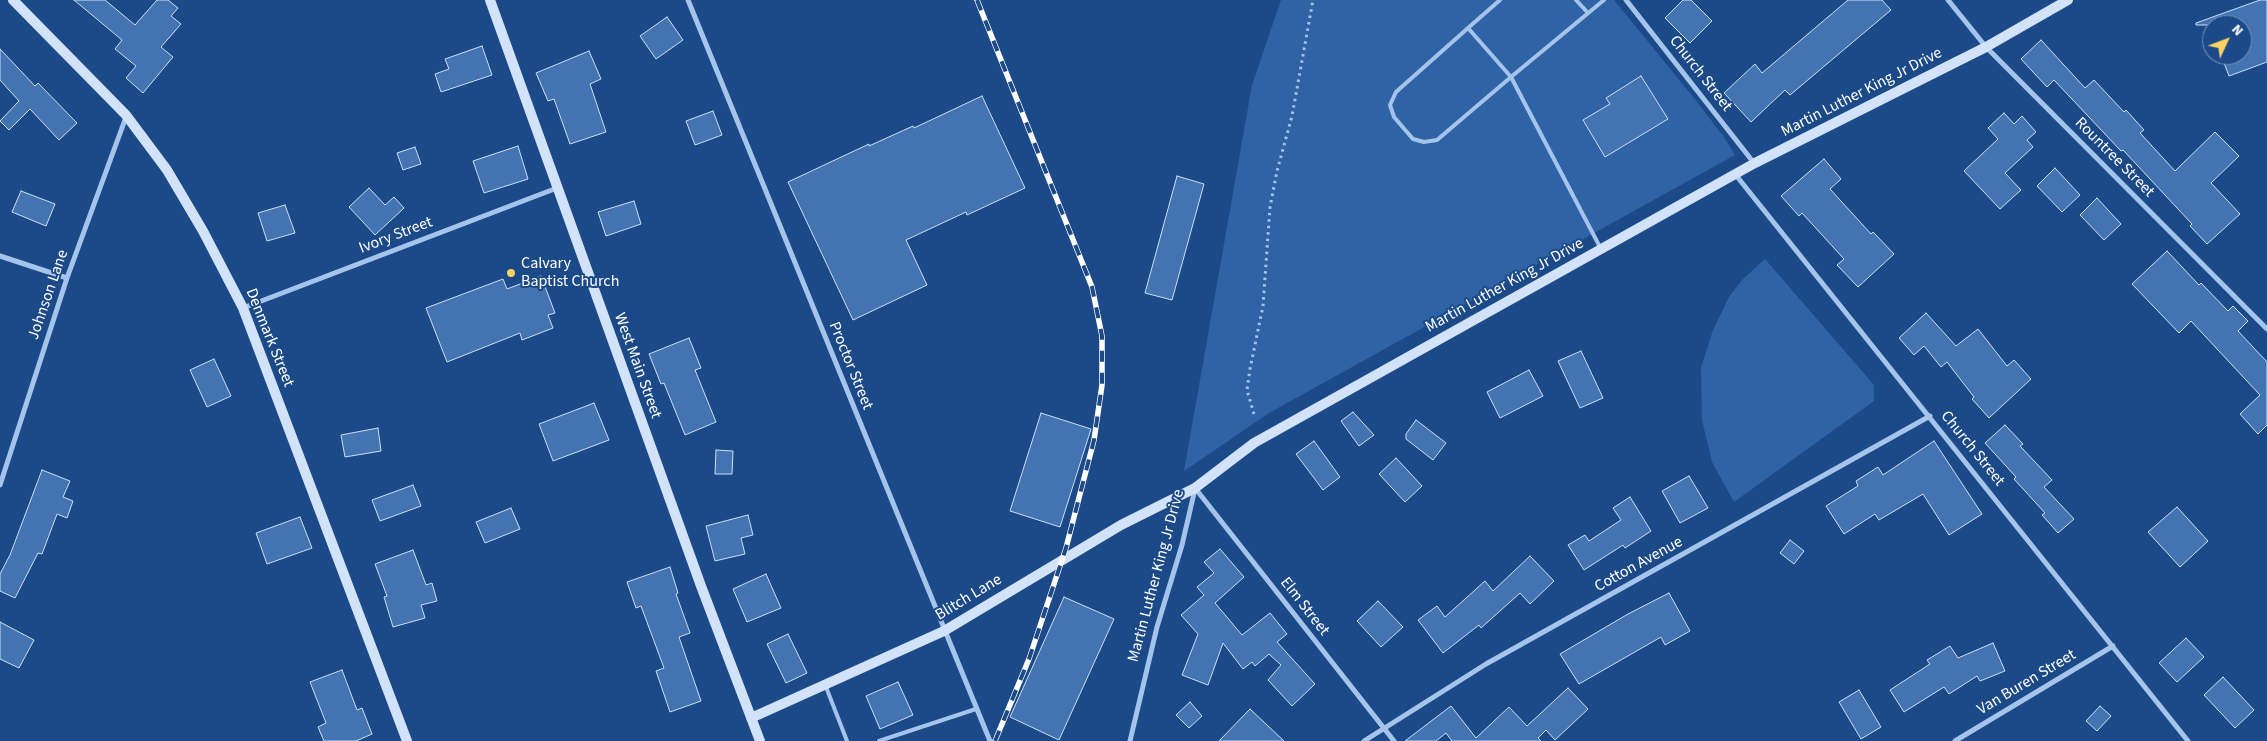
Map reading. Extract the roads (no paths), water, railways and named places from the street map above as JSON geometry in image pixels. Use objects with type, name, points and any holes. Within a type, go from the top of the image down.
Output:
[{"type":"street","name":"West Main Street","points":[[490,0],[701,586],[760,741]]},
{"type":"street","name":"Proctor Street","points":[[688,0],[990,741]]},
{"type":"street","name":"Church Street","points":[[1626,0],[1754,163]]},
{"type":"street","name":"Rountree Street","points":[[1948,0],[1986,47],[2267,329]]},
{"type":"street","name":"Martin Luther King Jr Drive","points":[[1130,741],[1157,627],[1182,545],[1195,488],[1254,443],[1754,163],[1986,47],[2068,0]]},
{"type":"street","name":"Denmark Street","points":[[15,1],[126,115],[167,170],[203,232],[243,308],[407,741]]},
{"type":"street","name":"Johnson Lane","points":[[0,485],[2,470],[67,278],[126,115]]},
{"type":"street","name":"Church Street","points":[[1735,174],[2188,741]]},
{"type":"street","name":"Ivory Street","points":[[243,308],[558,188]]},
{"type":"street","points":[[0,256],[67,278]]},
{"type":"street","name":"Cotton Avenue","points":[[1364,741],[1486,664],[1930,416]]},
{"type":"street","name":"Blitch Lane","points":[[751,718],[944,631],[1121,525],[1195,488]]},
{"type":"street","name":"Elm Street","points":[[1195,488],[1394,741]]},
{"type":"street","name":"Van Buren Street","points":[[1955,741],[2113,646]]},
{"type":"lane","points":[[1500,0],[1396,92],[1390,105],[1394,117],[1413,138],[1424,142],[1437,140],[1604,0]]},
{"type":"lane","points":[[1576,0],[1588,13]]},
{"type":"lane","points":[[1468,28],[1511,77],[1601,249]]},
{"type":"lane","points":[[826,684],[847,741]]},
{"type":"lane","points":[[879,741],[976,708]]},
{"type":"railway","points":[[977,0],[1092,287],[1102,336],[1102,385],[1094,440],[1066,548],[1029,659],[995,741]]},
{"type":"place","name":"Calvary Baptist Church","points":[[511,273]]}]
